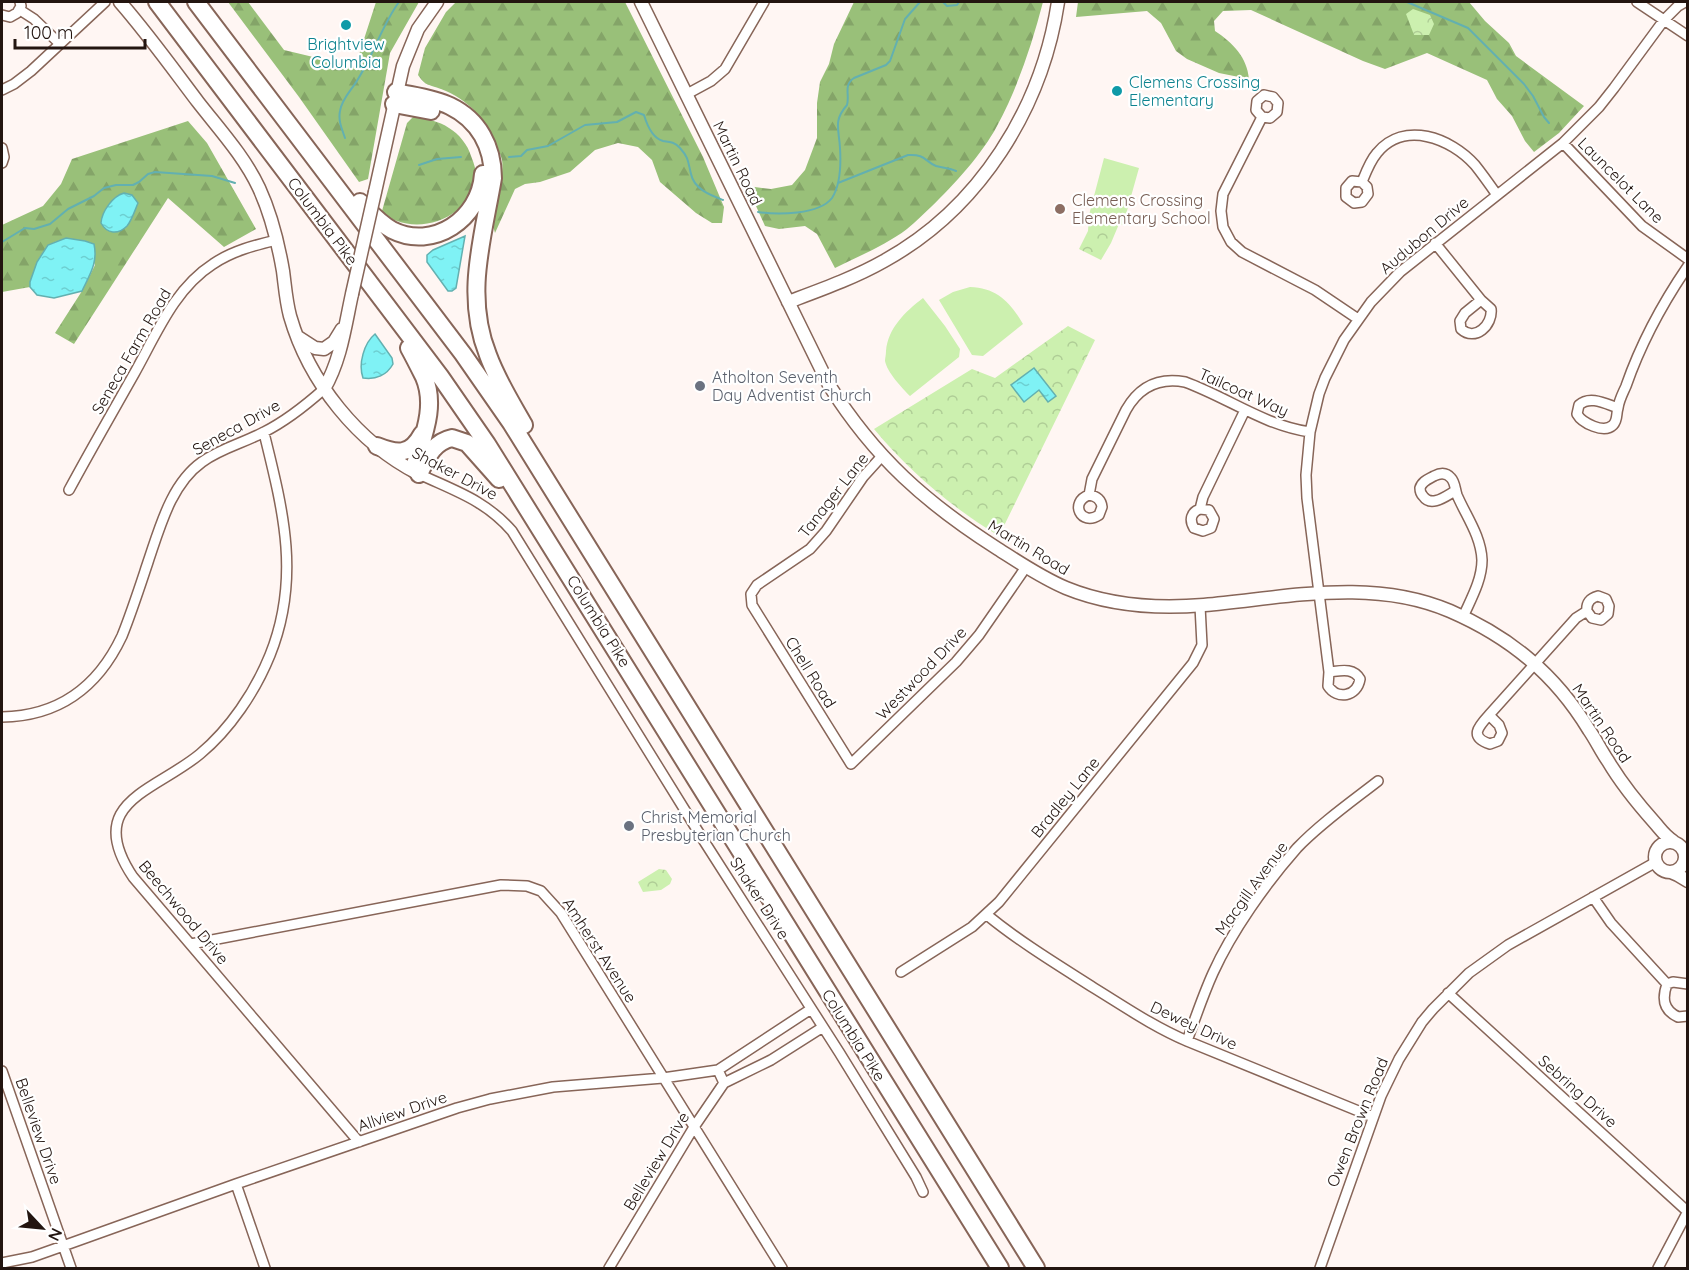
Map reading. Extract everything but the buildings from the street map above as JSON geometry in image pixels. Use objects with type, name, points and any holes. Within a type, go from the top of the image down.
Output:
[{"type":"highway","name":"Columbia Pike","points":[[157,2],[386,304],[481,434],[1000,1269]]},
{"type":"highway","name":"Columbia Pike","points":[[196,2],[463,354],[511,423],[1036,1269]]},
{"type":"highway","points":[[290,125],[377,220],[405,234],[428,237],[458,223],[472,208],[482,187],[481,157],[472,138],[453,120],[395,98]]},
{"type":"highway","points":[[395,98],[449,105],[476,125],[488,143],[493,178],[478,259],[476,298],[480,332],[494,371],[592,553]]},
{"type":"highway","points":[[386,304],[425,379],[429,398],[429,409],[416,473]]},
{"type":"highway","points":[[377,446],[398,453],[405,451],[417,443],[426,426]]},
{"type":"highway","points":[[416,473],[431,450],[439,443],[446,439],[460,439],[474,450],[542,530]]},
{"type":"street","points":[[2,90],[24,77],[105,2]]},
{"type":"street","name":"Shaker Drive","points":[[120,2],[244,163],[258,187],[272,219],[290,316],[297,337],[324,389],[353,425],[399,463],[481,503],[495,512],[512,531],[698,832],[823,1027],[923,1192]]},
{"type":"street","name":"Seneca Drive","points":[[2,717],[35,714],[52,708],[70,699],[97,676],[116,649],[122,636],[163,520],[189,473],[213,455],[264,433],[296,412],[324,389],[332,375],[346,322],[403,66],[418,29],[437,2]]},
{"type":"street","name":"Martin Road","points":[[640,2],[829,385],[852,421],[882,456],[920,493],[946,514],[1026,567],[1066,588],[1110,601],[1152,607],[1200,606],[1318,592],[1378,593],[1425,602],[1462,616],[1504,639],[1535,663],[1558,686],[1572,704],[1609,764],[1644,812],[1664,836],[1679,842]]},
{"type":"street","points":[[687,94],[711,81],[725,69],[764,2]]},
{"type":"street","points":[[788,302],[884,262],[907,248],[947,216],[982,179],[1008,142],[1032,94],[1051,42],[1058,2]]},
{"type":"street","points":[[1637,2],[1688,36]]},
{"type":"street","name":"Audubon Drive","points":[[1329,672],[1306,475],[1310,432],[1325,378],[1344,340],[1371,302],[1400,272],[1563,143],[1609,94],[1664,20],[1685,2]]},
{"type":"street","points":[[2,15],[10,17],[17,13],[20,6],[60,44]]},
{"type":"street","points":[[1262,117],[1223,194],[1221,211],[1223,227],[1231,242],[1242,252],[1315,290],[1358,319]]},
{"type":"street","points":[[1362,182],[1376,154],[1383,147],[1401,136],[1423,135],[1435,138],[1459,151],[1474,165],[1497,195]]},
{"type":"street","name":"Launcelot Lane","points":[[1563,143],[1642,226],[1688,260]]},
{"type":"street","points":[[2,148],[4,157],[2,163]]},
{"type":"street","name":"Seneca Farm Road","points":[[69,490],[166,316],[186,287],[226,256],[277,240]]},
{"type":"street","points":[[1436,243],[1481,300]]},
{"type":"street","points":[[1618,408],[1642,345],[1667,297],[1688,266]]},
{"type":"street","points":[[297,337],[315,348],[324,349],[334,342],[346,322]]},
{"type":"street","name":"Tailcoat Way","points":[[1089,495],[1092,479],[1131,400],[1145,387],[1161,381],[1185,382],[1281,426],[1310,432]]},
{"type":"street","points":[[1200,509],[1203,497],[1245,410]]},
{"type":"street","name":"Beechwood Drive","points":[[264,433],[280,500],[287,550],[286,594],[270,655],[251,692],[226,728],[200,754],[130,801],[120,816],[116,843],[132,877],[359,1142]]},
{"type":"street","name":"Tanager Lane","points":[[751,594],[757,585],[810,549],[826,531],[863,477],[882,456]]},
{"type":"street","points":[[1455,491],[1473,527],[1482,560],[1478,582],[1462,616]]},
{"type":"street","name":"Westwood Drive","points":[[851,764],[956,662],[979,635],[1026,567]]},
{"type":"street","name":"Chell Road","points":[[751,594],[752,605],[851,764]]},
{"type":"street","name":"Bradley Lane","points":[[901,972],[972,927],[987,915],[1006,894],[1193,663],[1202,645],[1200,606]]},
{"type":"street","points":[[1489,715],[1576,618],[1587,612]]},
{"type":"street","name":"Macgill Avenue","points":[[1187,1041],[1223,953],[1261,894],[1298,848],[1320,826],[1378,781]]},
{"type":"street","name":"Martin Road","points":[[1644,812],[1658,847]]},
{"type":"street","points":[[1671,872],[1678,870],[1686,859],[1679,842],[1665,842],[1658,847],[1655,854],[1656,862],[1663,871],[1671,872],[1688,881]]},
{"type":"street","name":"Owen Brown Road","points":[[1320,1269],[1373,1117],[1389,1079],[1422,1022],[1448,993],[1482,963],[1508,945],[1656,862]]},
{"type":"street","name":"Amherst Avenue","points":[[191,944],[501,885],[527,886],[541,891],[561,914],[782,1269]]},
{"type":"street","points":[[1593,897],[1611,923],[1667,984]]},
{"type":"street","name":"Dewey Drive","points":[[987,915],[1001,927],[1095,989],[1160,1029],[1373,1117]]},
{"type":"street","points":[[1667,984],[1673,982],[1688,984]]},
{"type":"street","points":[[1667,984],[1664,998],[1667,1010],[1678,1017],[1688,1016]]},
{"type":"street","name":"Sebring Drive","points":[[1448,993],[1687,1212]]},
{"type":"street","name":"Allview Drive","points":[[2,1263],[32,1257],[457,1108],[553,1087],[663,1078],[718,1070],[811,1009]]},
{"type":"street","points":[[718,1070],[724,1083],[771,1060],[823,1027]]},
{"type":"street","name":"Belleview Drive","points":[[2,1071],[71,1269]]},
{"type":"street","name":"Belleview Drive","points":[[609,1269],[694,1127],[724,1083]]},
{"type":"street","points":[[236,1184],[265,1269]]},
{"type":"street","points":[[1658,1269],[1687,1212]]},
{"type":"green space","points":[[228,2],[248,2],[284,50],[355,67],[376,2],[419,2],[390,53],[368,179],[359,182]]},
{"type":"green space","points":[[456,2],[625,2],[703,157],[724,207],[722,223],[712,223],[696,213],[660,182],[652,160],[638,147],[618,143],[595,150],[570,172],[540,182],[525,184],[515,189],[495,233],[492,222],[502,160],[493,137],[482,119],[460,98],[426,83],[418,75],[425,48],[446,12]]},
{"type":"green space","points":[[854,2],[1043,2],[1018,81],[1005,111],[976,158],[949,189],[907,229],[835,268],[817,234],[805,226],[779,229],[765,226],[747,186],[771,189],[792,185],[805,170],[817,138],[817,103],[820,82],[829,64],[834,44]]},
{"type":"green space","points":[[1078,2],[1469,2],[1485,21],[1509,43],[1516,56],[1584,106],[1559,133],[1534,152],[1525,141],[1512,116],[1497,99],[1487,80],[1427,53],[1385,69],[1251,10],[1223,11],[1214,21],[1215,31],[1238,51],[1248,71],[1249,79],[1219,73],[1187,59],[1176,51],[1161,23],[1147,11],[1076,17]]},
{"type":"green space","points":[[1413,9],[1430,15],[1434,24],[1429,35],[1414,35],[1406,14]]},
{"type":"green space","points":[[414,116],[432,120],[456,133],[468,148],[476,172],[473,188],[459,209],[436,222],[423,224],[397,221],[382,211],[407,123]]},
{"type":"green space","points":[[188,121],[207,143],[256,229],[224,247],[168,198],[74,344],[55,333],[82,291],[95,265],[85,241],[66,239],[52,244],[41,255],[30,287],[2,292],[2,225],[43,206],[61,184],[72,159]]},
{"type":"green space","points":[[1104,158],[1139,168],[1123,225],[1089,215]]},
{"type":"green space","points":[[1089,215],[1119,224],[1101,260],[1079,249],[1088,231]]},
{"type":"green space","points":[[970,287],[995,293],[1008,303],[1023,324],[983,356],[972,355],[939,300],[953,292]]},
{"type":"green space","points":[[923,298],[960,349],[959,357],[910,396],[895,380],[885,361],[887,343],[898,321]]},
{"type":"green space","points":[[1068,326],[1095,340],[999,536],[932,488],[874,429],[972,369],[995,378]]},
{"type":"green space","points":[[659,869],[666,870],[672,879],[670,884],[661,890],[643,892],[638,882]]},
{"type":"water","points":[[124,193],[132,195],[138,203],[127,226],[120,231],[109,231],[101,223],[103,214],[112,201]]},
{"type":"water","points":[[465,236],[456,288],[448,291],[427,262],[427,255]]},
{"type":"water","points":[[66,238],[94,244],[94,263],[82,291],[54,298],[37,295],[30,287],[30,282],[37,262],[48,245]]},
{"type":"water","points":[[375,334],[392,358],[393,364],[381,376],[363,378],[361,366],[363,354]]},
{"type":"water","points":[[1034,368],[1056,396],[1048,402],[1039,390],[1024,402],[1011,385]]},
{"type":"waterway","points":[[345,138],[340,122],[341,106],[364,69],[399,2]]},
{"type":"waterway","points":[[758,212],[808,211],[826,204],[832,198],[840,174],[838,121],[847,105],[849,84],[854,78],[886,65],[890,61],[905,19],[920,2]]},
{"type":"waterway","points":[[943,2],[947,6],[957,5],[959,2]]},
{"type":"waterway","points":[[1407,2],[1468,28],[1524,84],[1549,123]]},
{"type":"waterway","points":[[509,157],[521,156],[527,150],[548,146],[585,125],[617,122],[636,112],[644,115],[648,127],[656,137],[674,143],[683,151],[695,184],[708,194],[723,200]]},
{"type":"waterway","points":[[838,183],[908,155],[918,156],[936,166],[956,171]]},
{"type":"waterway","points":[[419,165],[437,159],[461,157]]},
{"type":"waterway","points":[[2,242],[25,228],[34,229],[50,224],[68,209],[94,196],[104,188],[133,185],[148,174],[155,172],[212,176],[235,183]]},
{"type":"place","name":"Brightview Columbia","points":[[346,25]]},
{"type":"place","name":"Clemens Crossing Elementary","points":[[1117,91]]},
{"type":"place","name":"Clemens Crossing Elementary School","points":[[1060,209]]},
{"type":"place","name":"Atholton Seventh Day Adventist Church","points":[[700,386]]},
{"type":"place","name":"Christ Memorial Presbyterian Church","points":[[629,826]]}]
